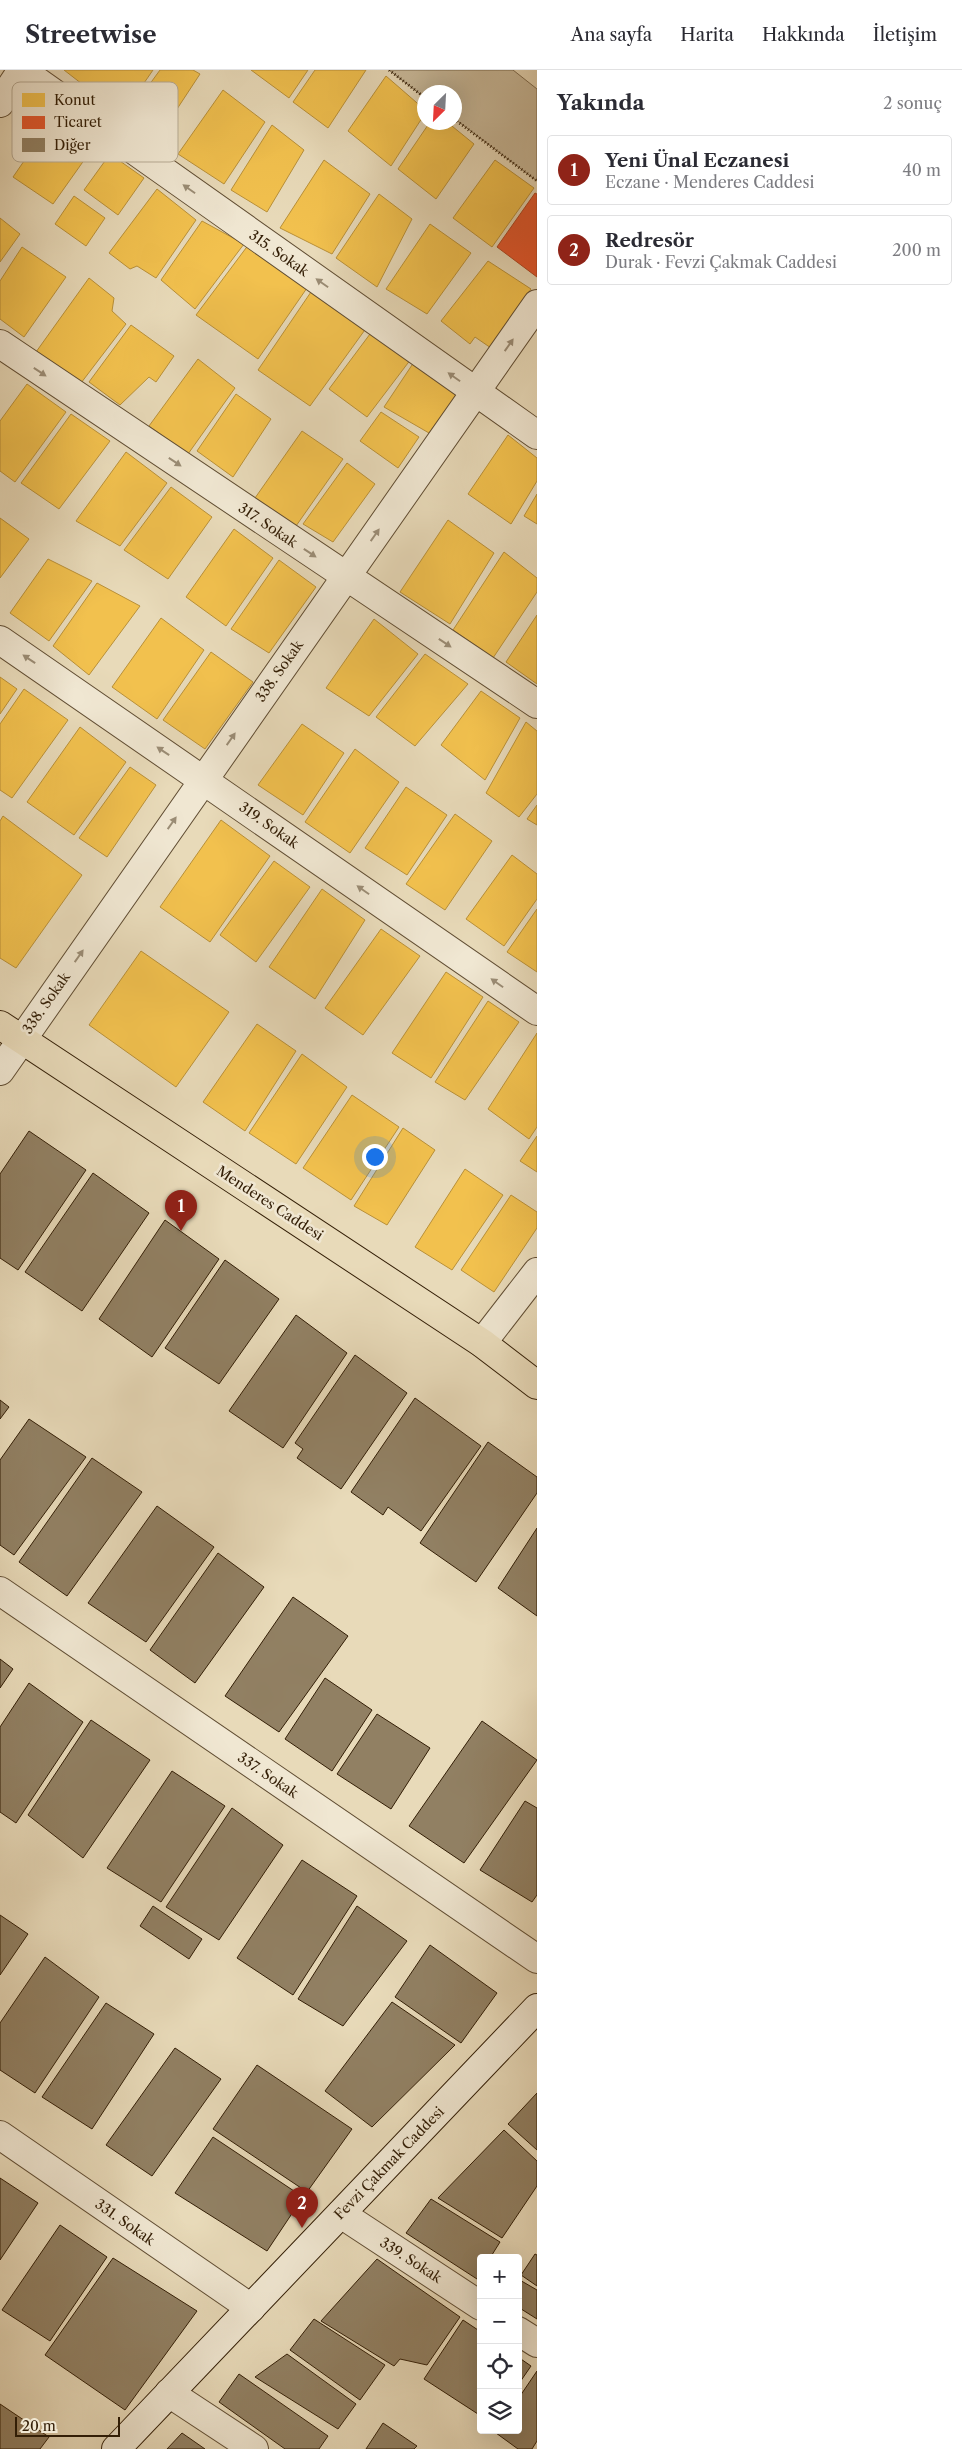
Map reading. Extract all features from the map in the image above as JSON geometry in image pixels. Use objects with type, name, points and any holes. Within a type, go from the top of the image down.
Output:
[{"type":"main road","name":"Menderes Caddesi","points":[[10,1032],[482,1343],[537,1385]]},
{"type":"street","points":[[14,82],[22,70]]},
{"type":"street","name":"315. Sokak","points":[[22,70],[39,82]]},
{"type":"street","points":[[0,103],[12,85]]},
{"type":"street","name":"315. Sokak","points":[[152,162],[537,435]]},
{"type":"street","name":"338. Sokak","points":[[0,1071],[10,1032],[203,779],[537,304]]},
{"type":"street","name":"317. Sokak","points":[[0,344],[537,704]]},
{"type":"street","name":"319. Sokak","points":[[0,640],[537,1010]]},
{"type":"street","points":[[482,1343],[537,1272]]},
{"type":"street","name":"337. Sokak","points":[[0,1591],[537,1959]]},
{"type":"street","name":"Fevzi Çakmak Caddesi","points":[[116,2449],[537,2008]]},
{"type":"street","name":"331. Sokak","points":[[0,2135],[250,2308]]},
{"type":"street","name":"339. Sokak","points":[[341,2214],[477,2303]]},
{"type":"street","points":[[522,2334],[537,2343]]},
{"type":"street","points":[[169,2393],[254,2449]]},
{"type":"path","points":[[389,70],[417,91]]},
{"type":"path","points":[[462,125],[537,181]]},
{"type":"shaded area","points":[[389,70],[513,70],[537,89],[537,181],[462,124],[462,85],[417,85],[417,92]]},
{"type":"building: Konut","points":[[64,70],[153,70],[145,82],[79,82]]},
{"type":"building: Konut","points":[[160,70],[193,70],[200,74],[178,108],[178,82],[151,82]]},
{"type":"building: Konut","points":[[251,70],[308,70],[289,98]]},
{"type":"building: Konut","points":[[315,70],[366,70],[328,128],[293,102]]},
{"type":"building: Konut","points":[[386,76],[417,103],[417,126],[391,166],[348,131]]},
{"type":"building: Konut","points":[[223,90],[265,122],[224,184],[178,154]]},
{"type":"building: Konut","points":[[272,125],[304,150],[267,212],[231,190]]},
{"type":"building: Konut","points":[[425,130],[457,130],[474,144],[436,199],[398,169]]},
{"type":"building: Konut","points":[[324,160],[370,194],[332,254],[280,228]]},
{"type":"building: Konut","points":[[495,160],[534,188],[492,247],[453,218]]},
{"type":"building: Konut","points":[[23,162],[83,162],[53,204],[13,177]]},
{"type":"building: Konut","points":[[104,162],[121,162],[144,178],[118,215],[84,190]]},
{"type":"building: Konut","points":[[157,189],[196,220],[156,278],[137,266],[130,269],[109,253]]},
{"type":"building: Konut","points":[[379,194],[412,219],[377,287],[336,258]]},
{"type":"building: Konut","points":[[74,196],[105,218],[86,246],[55,224]]},
{"type":"building: Konut","points":[[0,218],[20,234],[0,262]]},
{"type":"building: Konut","points":[[202,221],[244,244],[195,309],[161,280]]},
{"type":"building: Konut","points":[[430,224],[471,253],[427,314],[386,289]]},
{"type":"building: Konut","points":[[249,244],[307,288],[258,359],[196,315]]},
{"type":"building: Konut","points":[[22,247],[66,277],[24,337],[0,319],[0,281]]},
{"type":"building: Konut","points":[[488,261],[531,289],[491,348],[475,337],[470,344],[441,321]]},
{"type":"building: Konut","points":[[89,278],[114,298],[112,311],[126,324],[81,383],[36,352]]},
{"type":"building: Konut","points":[[313,289],[367,327],[310,406],[258,370]]},
{"type":"building: Konut","points":[[131,325],[174,356],[156,382],[149,377],[120,405],[89,382]]},
{"type":"building: Konut","points":[[373,330],[411,359],[367,417],[329,389]]},
{"type":"building: Konut","points":[[198,359],[235,388],[188,454],[149,426]]},
{"type":"building: Konut","points":[[416,359],[459,392],[429,433],[384,407]]},
{"type":"building: Konut","points":[[27,384],[66,412],[15,482],[0,471],[0,421]]},
{"type":"building: Konut","points":[[236,394],[271,419],[233,477],[197,451]]},
{"type":"building: Konut","points":[[381,412],[419,437],[398,468],[360,441]]},
{"type":"building: Konut","points":[[71,414],[110,441],[59,509],[21,483]]},
{"type":"building: Konut","points":[[302,431],[343,459],[296,526],[255,498]]},
{"type":"building: Konut","points":[[508,435],[537,458],[537,481],[511,524],[468,494]]},
{"type":"building: Konut","points":[[126,452],[167,483],[120,546],[76,521]]},
{"type":"building: Konut","points":[[347,463],[375,484],[333,542],[303,524]]},
{"type":"building: Konut","points":[[171,487],[212,517],[168,579],[124,550]]},
{"type":"building: Konut","points":[[537,494],[537,524],[524,516]]},
{"type":"building: Konut","points":[[0,518],[29,539],[0,578]]},
{"type":"building: Konut","points":[[448,520],[494,553],[450,624],[400,592]]},
{"type":"building: Konut","points":[[234,529],[273,558],[226,626],[186,597]]},
{"type":"building: Konut","points":[[504,552],[537,578],[537,592],[493,658],[453,630]]},
{"type":"building: Konut","points":[[48,559],[92,581],[49,641],[10,613]]},
{"type":"building: Konut","points":[[279,560],[316,587],[269,653],[231,629]]},
{"type":"building: Konut","points":[[97,583],[140,606],[89,675],[53,646]]},
{"type":"building: Konut","points":[[537,615],[537,684],[506,662]]},
{"type":"building: Konut","points":[[161,618],[204,650],[157,719],[112,687]]},
{"type":"building: Konut","points":[[374,619],[418,654],[369,716],[326,688]]},
{"type":"building: Konut","points":[[211,652],[253,682],[205,749],[163,720]]},
{"type":"building: Konut","points":[[425,654],[468,684],[415,746],[376,717]]},
{"type":"building: Konut","points":[[0,677],[17,689],[0,714]]},
{"type":"building: Konut","points":[[24,689],[68,720],[12,798],[0,790],[0,724]]},
{"type":"building: Konut","points":[[481,691],[520,718],[485,780],[441,745]]},
{"type":"building: Konut","points":[[526,722],[537,731],[537,794],[519,817],[486,793]]},
{"type":"building: Konut","points":[[302,724],[344,753],[303,815],[258,785]]},
{"type":"building: Konut","points":[[80,727],[126,762],[74,835],[27,802]]},
{"type":"building: Konut","points":[[355,749],[399,782],[350,853],[305,822]]},
{"type":"building: Konut","points":[[130,767],[156,785],[107,857],[79,838]]},
{"type":"building: Konut","points":[[406,787],[447,815],[407,875],[365,848]]},
{"type":"building: Konut","points":[[537,805],[537,825],[527,819]]},
{"type":"building: Konut","points":[[455,814],[492,841],[445,910],[406,884]]},
{"type":"building: Konut","points":[[3,816],[82,875],[16,968],[0,958],[0,821]]},
{"type":"building: Konut","points":[[221,820],[270,856],[210,942],[160,907]]},
{"type":"building: Konut","points":[[512,855],[537,874],[537,899],[504,946],[466,919]]},
{"type":"building: Konut","points":[[274,861],[310,887],[256,962],[220,935]]},
{"type":"building: Konut","points":[[322,889],[365,920],[315,999],[269,967]]},
{"type":"building: Konut","points":[[537,909],[537,972],[507,952]]},
{"type":"building: Konut","points":[[381,929],[420,956],[363,1035],[325,1008]]},
{"type":"building: Konut","points":[[141,951],[229,1012],[176,1087],[89,1025]]},
{"type":"building: Konut","points":[[446,972],[483,997],[431,1078],[392,1053]]},
{"type":"building: Konut","points":[[488,1001],[519,1022],[465,1100],[435,1082]]},
{"type":"building: Konut","points":[[257,1024],[296,1051],[245,1131],[203,1102]]},
{"type":"building: Konut","points":[[537,1033],[537,1127],[529,1139],[488,1109]]},
{"type":"building: Konut","points":[[302,1054],[347,1087],[296,1164],[249,1133]]},
{"type":"building: Konut","points":[[352,1095],[399,1127],[351,1200],[303,1168]]},
{"type":"building: Konut","points":[[403,1128],[435,1150],[387,1225],[354,1206]]},
{"type":"building: Konut","points":[[537,1136],[537,1172],[520,1161]]},
{"type":"building: Konut","points":[[465,1169],[503,1195],[452,1270],[415,1247]]},
{"type":"building: Konut","points":[[511,1195],[537,1212],[537,1228],[494,1292],[461,1270]]},
{"type":"building: Ticaret","points":[[535,193],[537,194],[537,277],[497,247]]},
{"type":"building: Diğer","points":[[29,1131],[86,1170],[18,1270],[0,1258],[0,1174]]},
{"type":"building: Diğer","points":[[93,1173],[149,1213],[82,1311],[25,1272]]},
{"type":"building: Diğer","points":[[165,1220],[219,1259],[152,1357],[99,1319]]},
{"type":"building: Diğer","points":[[225,1260],[279,1299],[219,1384],[165,1348]]},
{"type":"building: Diğer","points":[[296,1315],[347,1353],[283,1448],[229,1411]]},
{"type":"building: Diğer","points":[[355,1355],[407,1393],[341,1489],[297,1458],[303,1449],[295,1443]]},
{"type":"building: Diğer","points":[[415,1398],[481,1446],[421,1531],[388,1507],[383,1515],[351,1492]]},
{"type":"building: Diğer","points":[[0,1400],[9,1407],[0,1419]]},
{"type":"building: Diğer","points":[[29,1419],[86,1457],[14,1555],[0,1545],[0,1460]]},
{"type":"building: Diğer","points":[[488,1442],[537,1477],[537,1493],[476,1582],[420,1543]]},
{"type":"building: Diğer","points":[[92,1458],[142,1492],[67,1596],[19,1562]]},
{"type":"building: Diğer","points":[[157,1506],[214,1547],[146,1642],[88,1603]]},
{"type":"building: Diğer","points":[[537,1528],[537,1616],[498,1588]]},
{"type":"building: Diğer","points":[[218,1553],[264,1587],[195,1683],[150,1650]]},
{"type":"building: Diğer","points":[[293,1597],[348,1636],[279,1732],[225,1696]]},
{"type":"building: Diğer","points":[[0,1659],[13,1669],[0,1688]]},
{"type":"building: Diğer","points":[[325,1678],[372,1710],[332,1771],[285,1739]]},
{"type":"building: Diğer","points":[[29,1683],[83,1722],[16,1823],[0,1812],[0,1727]]},
{"type":"building: Diğer","points":[[377,1714],[430,1748],[391,1809],[337,1774]]},
{"type":"building: Diğer","points":[[91,1720],[150,1760],[83,1858],[28,1815]]},
{"type":"building: Diğer","points":[[482,1721],[537,1760],[464,1863],[409,1826]]},
{"type":"building: Diğer","points":[[172,1771],[225,1806],[161,1902],[107,1868]]},
{"type":"building: Diğer","points":[[525,1801],[537,1808],[537,1895],[532,1902],[480,1870]]},
{"type":"building: Diğer","points":[[232,1808],[283,1845],[219,1940],[166,1907]]},
{"type":"building: Diğer","points":[[302,1860],[357,1896],[293,1995],[237,1958]]},
{"type":"building: Diğer","points":[[153,1906],[202,1939],[189,1959],[140,1926]]},
{"type":"building: Diğer","points":[[357,1906],[407,1941],[343,2026],[298,1999]]},
{"type":"building: Diğer","points":[[0,1915],[28,1934],[0,1975]]},
{"type":"building: Diğer","points":[[430,1945],[497,1993],[461,2043],[395,1997]]},
{"type":"building: Diğer","points":[[45,1957],[99,1997],[35,2093],[0,2070],[0,2023]]},
{"type":"building: Diğer","points":[[392,2002],[455,2045],[372,2127],[325,2091]]},
{"type":"building: Diğer","points":[[106,2003],[154,2034],[92,2129],[42,2097]]},
{"type":"building: Diğer","points":[[175,2048],[221,2079],[152,2176],[106,2145]]},
{"type":"building: Diğer","points":[[257,2065],[352,2129],[307,2192],[213,2129]]},
{"type":"building: Diğer","points":[[537,2093],[537,2150],[508,2124]]},
{"type":"building: Diğer","points":[[504,2130],[537,2161],[537,2186],[502,2238],[438,2198]]},
{"type":"building: Diğer","points":[[213,2137],[303,2197],[267,2251],[175,2193]]},
{"type":"building: Diğer","points":[[0,2178],[38,2203],[0,2260]]},
{"type":"building: Diğer","points":[[431,2199],[500,2242],[492,2254],[477,2254],[477,2279],[406,2233]]},
{"type":"building: Diğer","points":[[60,2225],[107,2257],[50,2341],[2,2310]]},
{"type":"building: Diğer","points":[[535,2254],[537,2255],[537,2286],[522,2276]]},
{"type":"building: Diğer","points":[[113,2258],[197,2311],[125,2410],[45,2355]]},
{"type":"building: Diğer","points":[[377,2259],[460,2317],[427,2365],[400,2359],[394,2366],[321,2321]]},
{"type":"building: Diğer","points":[[522,2281],[537,2290],[537,2319],[522,2310]]},
{"type":"building: Diğer","points":[[314,2319],[385,2365],[360,2400],[290,2350]]},
{"type":"building: Diğer","points":[[463,2320],[477,2329],[477,2413],[424,2379]]},
{"type":"building: Diğer","points":[[287,2354],[356,2404],[338,2429],[255,2377]]},
{"type":"building: Diğer","points":[[522,2360],[531,2366],[522,2379]]},
{"type":"building: Diğer","points":[[537,2371],[537,2441],[532,2449],[518,2449],[497,2434],[522,2434],[522,2393]]},
{"type":"building: Diğer","points":[[239,2374],[328,2436],[319,2449],[285,2449],[219,2402]]},
{"type":"building: Diğer","points":[[0,2404],[49,2437],[40,2449],[0,2449]]},
{"type":"building: Diğer","points":[[383,2423],[417,2446],[414,2449],[366,2449]]},
{"type":"building: Diğer","points":[[182,2433],[205,2449],[167,2449]]},
{"type":"place","name":"Yeni Ünal Eczanesi","points":[[181,1231]]},
{"type":"place","name":"Redresör","points":[[302,2228]]}]
